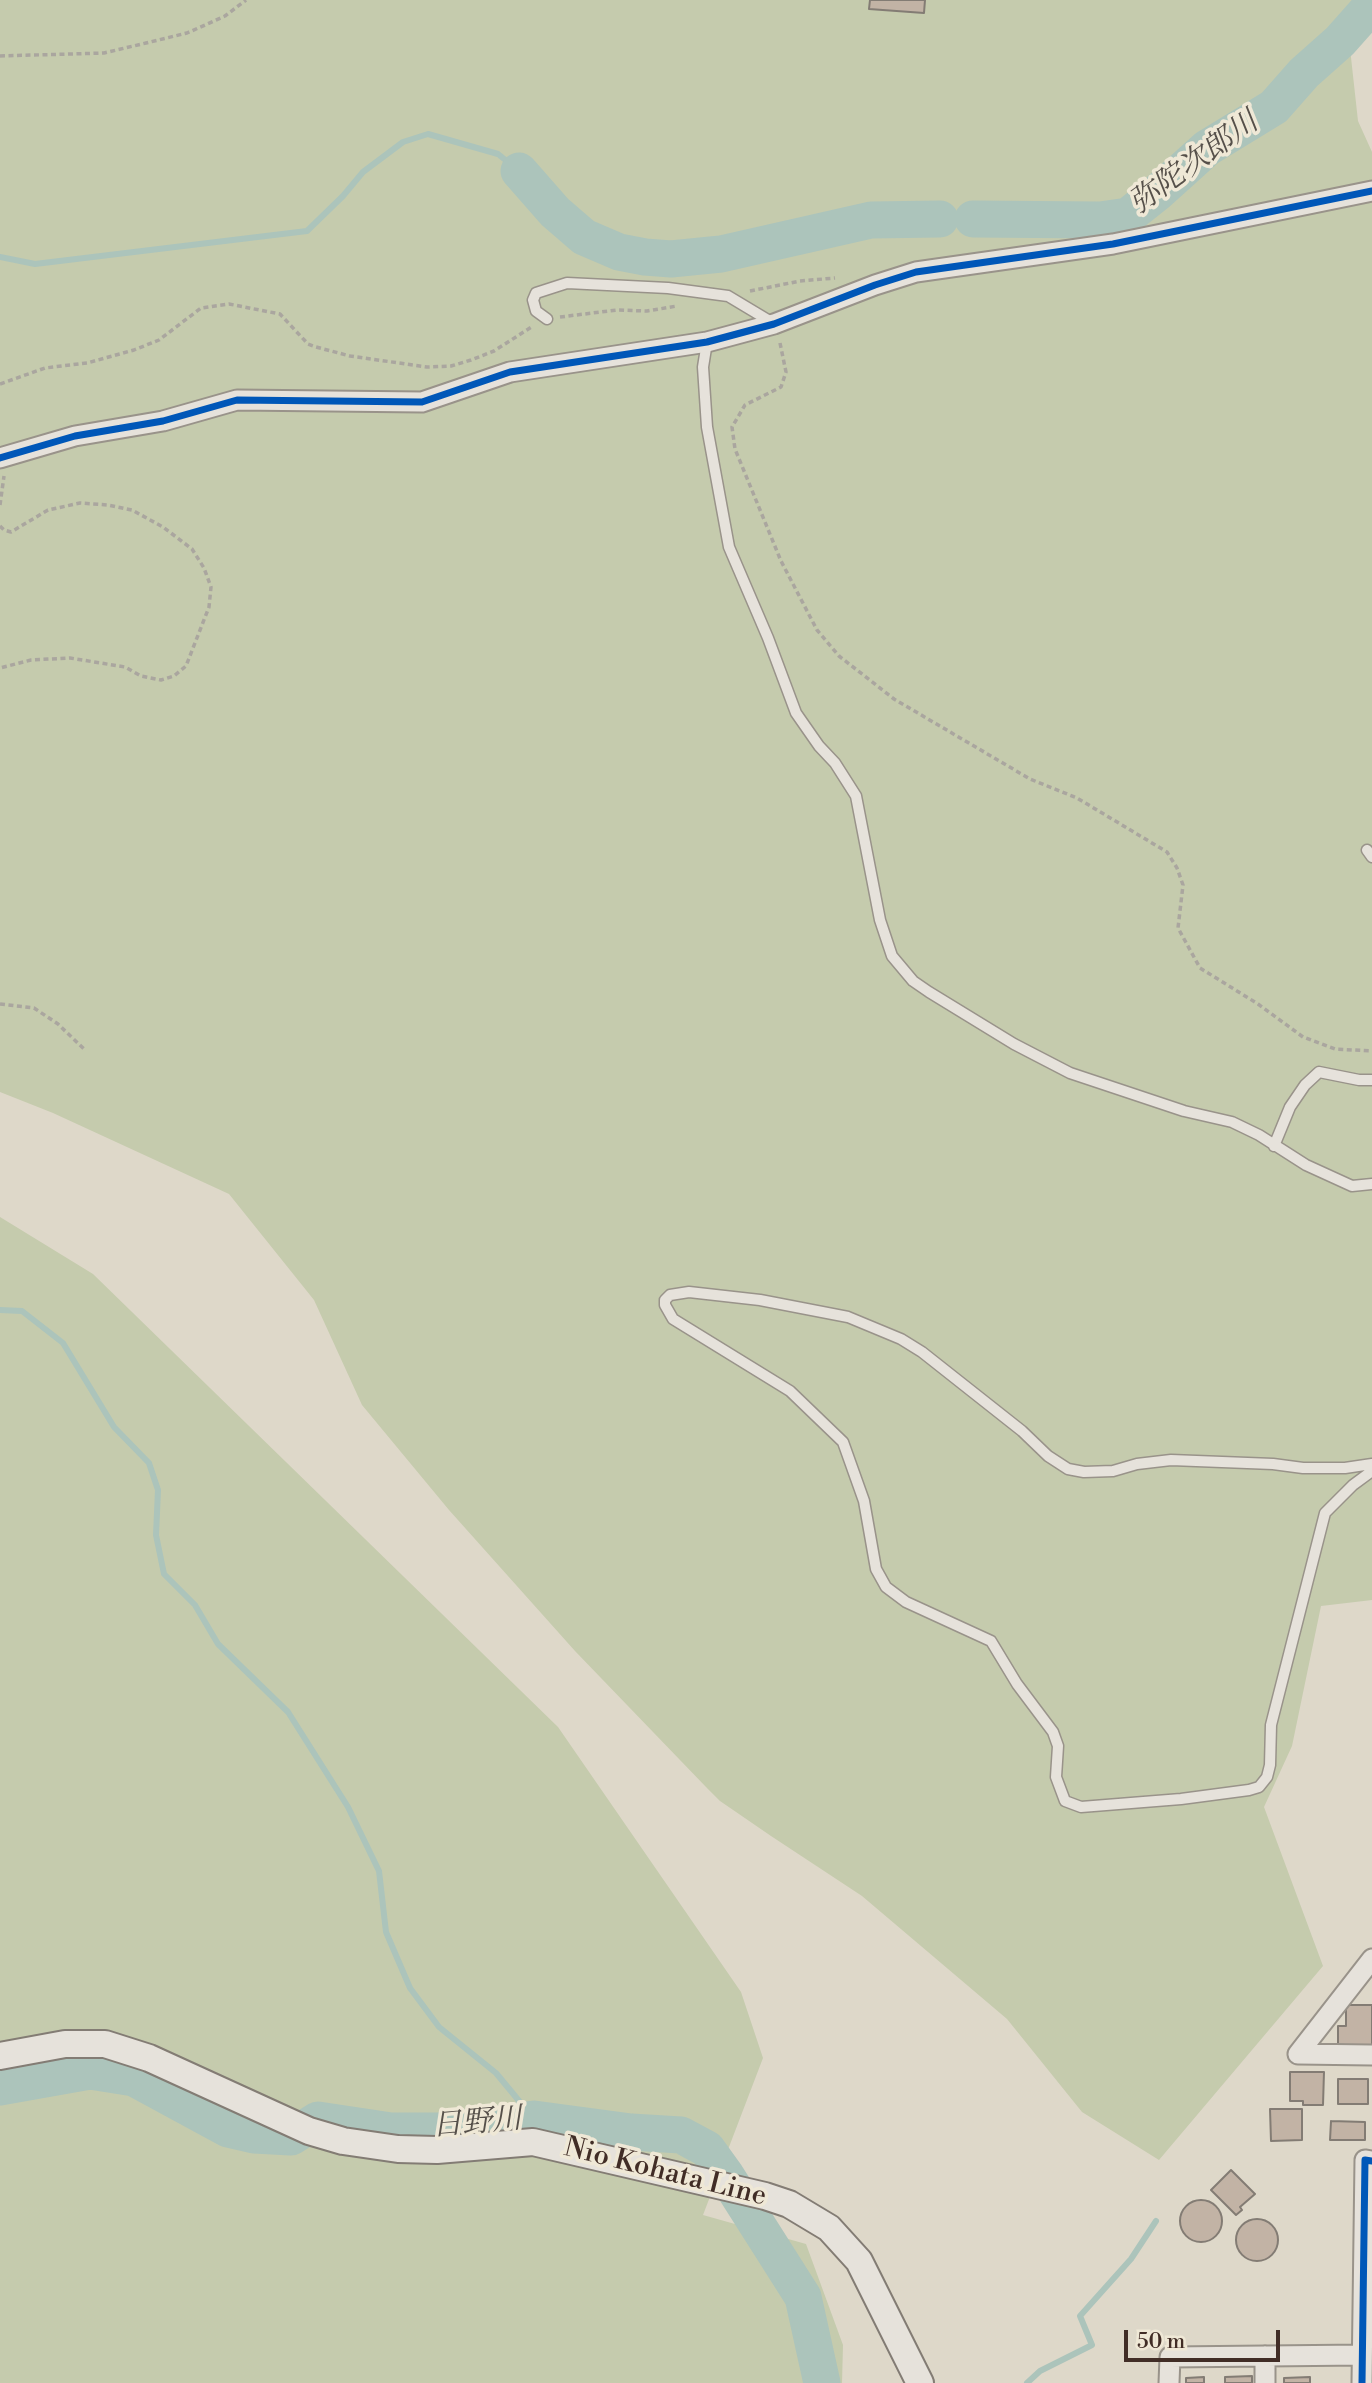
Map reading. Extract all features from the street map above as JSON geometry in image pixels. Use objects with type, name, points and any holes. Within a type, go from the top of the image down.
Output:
[{"type":"main road","name":"Nio Kohata Line","points":[[0,2056],[65,2044],[105,2044],[149,2058],[212,2089],[302,2127],[343,2141],[398,2149],[437,2150],[533,2142],[765,2196],[789,2204],[829,2228],[859,2261],[920,2383]]},
{"type":"street","points":[[0,458],[75,436],[163,421],[237,400],[422,402],[510,372],[707,342],[774,324],[916,272],[1113,244],[1372,191]]},
{"type":"street","points":[[1372,1959],[1298,2054],[1372,2055]]},
{"type":"street","points":[[1362,2383],[1365,2160],[1372,2161]]},
{"type":"street","points":[[1169,2383],[1170,2357],[1362,2355]]},
{"type":"street","points":[[1265,2356],[1265,2383]]},
{"type":"lane","points":[[547,319],[536,311],[533,300],[536,293],[567,282],[668,288],[728,296],[774,324]]},
{"type":"lane","points":[[707,342],[703,367],[707,427],[729,547],[768,638],[796,713],[819,746],[835,763],[856,796],[880,920],[892,956],[913,981],[929,992],[1014,1044],[1070,1073],[1184,1111],[1232,1122],[1306,1165],[1352,1186],[1372,1184]]},
{"type":"lane","points":[[1275,1146],[1290,1107],[1305,1085],[1320,1072],[1372,1080]]},
{"type":"lane","points":[[1372,1464],[1345,1468],[1303,1468],[1273,1464],[1171,1460],[1136,1464],[1113,1471],[1084,1472],[1068,1469],[922,1352],[901,1339],[848,1317],[760,1300],[690,1292],[670,1295],[665,1300],[673,1319],[790,1391],[843,1443],[864,1501],[876,1569],[886,1587],[906,1602],[990,1640],[1017,1684],[1053,1732],[1058,1746],[1056,1777],[1065,1801],[1082,1807],[1181,1799],[1259,1787],[1267,1777],[1270,1765],[1271,1725],[1325,1513],[1353,1485],[1372,1471]]},
{"type":"path","points":[[0,56],[104,53],[187,33],[225,16],[246,0]]},
{"type":"path","points":[[728,296],[800,281],[836,278],[875,285]]},
{"type":"path","points":[[0,384],[45,368],[87,363],[134,349],[159,340],[201,308],[229,304],[280,314],[308,344],[316,347],[351,356],[427,367],[451,366],[494,351],[547,319],[617,310],[647,312],[680,305]]},
{"type":"path","points":[[774,324],[786,372],[781,387],[771,395],[745,405],[732,427],[735,449],[781,561],[817,631],[839,656],[894,699],[1030,779],[1077,798],[1167,852],[1183,885],[1178,928],[1200,968],[1258,1004],[1303,1037],[1335,1049],[1372,1051]]},
{"type":"path","points":[[0,526],[11,532],[57,506],[80,503],[132,510],[163,527],[192,549],[204,568],[211,587],[209,607],[186,666],[174,676],[161,680],[141,677],[125,667],[70,658],[31,660],[0,668]]},
{"type":"path","points":[[0,1004],[34,1008],[58,1024],[85,1050]]},
{"type":"green space","points":[[0,0],[1356,0],[1346,12],[1358,121],[1372,152],[1372,1600],[1321,1606],[1292,1746],[1264,1807],[1323,1966],[1159,2160],[1082,2112],[1007,2019],[862,1896],[720,1801],[575,1651],[449,1510],[362,1405],[314,1300],[229,1194],[53,1113],[0,1092]]},
{"type":"green space","points":[[0,1217],[93,1274],[558,1727],[741,1992],[763,2058],[703,2215],[806,2244],[843,2345],[842,2383],[0,2383]]},
{"type":"building","points":[[870,0],[925,0],[924,13],[869,9]]},
{"type":"building","points":[[1346,2005],[1372,2005],[1372,2045],[1338,2045],[1338,2026],[1346,2026]]},
{"type":"building","points":[[1290,2072],[1324,2072],[1323,2105],[1303,2105],[1303,2101],[1290,2101]]},
{"type":"building","points":[[1338,2079],[1368,2079],[1368,2104],[1338,2104]]},
{"type":"building","points":[[1270,2109],[1302,2109],[1302,2140],[1271,2141]]},
{"type":"building","points":[[1331,2121],[1365,2122],[1365,2140],[1330,2140]]},
{"type":"building","points":[[1231,2170],[1255,2194],[1240,2207],[1242,2210],[1236,2215],[1211,2190]]},
{"type":"building","points":[[1201,2200],[1216,2206],[1222,2221],[1216,2236],[1201,2242],[1186,2236],[1180,2221],[1186,2206]]},
{"type":"building","points":[[1257,2219],[1272,2225],[1278,2240],[1272,2255],[1257,2261],[1242,2255],[1236,2240],[1242,2225]]},
{"type":"building","points":[[1252,2376],[1252,2383],[1225,2383],[1225,2377]]},
{"type":"building","points":[[1204,2377],[1204,2383],[1186,2383],[1186,2378]]},
{"type":"building","points":[[1310,2377],[1310,2383],[1284,2383],[1284,2378]]},
{"type":"waterway","name":"弥陀次郎川","points":[[973,219],[1100,220],[1128,216],[1207,148],[1274,107],[1372,5]]},
{"type":"waterway","points":[[0,257],[35,264],[307,231],[363,172],[403,142],[428,134],[498,154],[519,171]]},
{"type":"waterway","name":"弥陀次郎川","points":[[519,171],[555,212],[584,237],[619,252],[645,257],[671,259],[721,254],[871,220],[940,219]]},
{"type":"waterway","points":[[0,1310],[22,1311],[63,1343],[114,1427],[149,1463],[158,1490],[156,1535],[164,1574],[195,1605],[218,1644],[288,1712],[348,1807],[379,1871],[386,1932],[410,1988],[439,2027],[496,2073],[534,2119]]},
{"type":"waterway","name":"日野川","points":[[0,2087],[90,2071],[134,2078],[228,2129],[254,2135],[291,2137],[318,2120],[391,2131],[437,2131],[534,2119],[631,2132],[681,2135],[707,2149],[803,2297],[822,2383]]},
{"type":"waterway","points":[[1027,2383],[1040,2371],[1092,2345],[1080,2316],[1131,2259],[1156,2221]]},
{"type":"cycle path","points":[[0,458],[75,436],[163,421],[237,400],[422,402],[510,372],[707,342],[774,324],[916,272],[1113,244],[1372,191]]},
{"type":"cycle path","points":[[1362,2383],[1365,2160],[1372,2161]]}]
